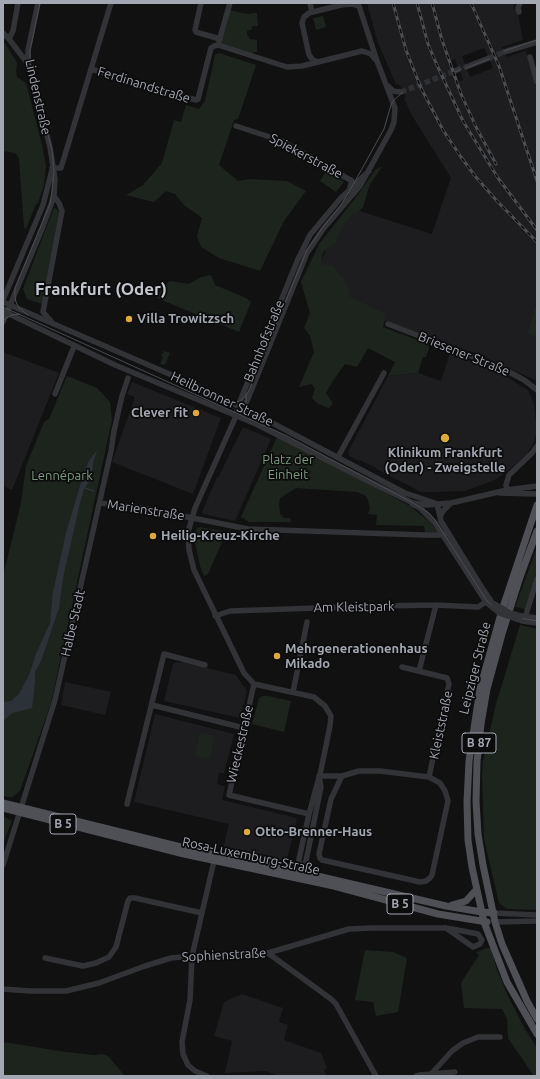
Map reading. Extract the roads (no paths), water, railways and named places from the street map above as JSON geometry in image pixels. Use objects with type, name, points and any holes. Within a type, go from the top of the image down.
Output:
[{"type":"main road","name":"Leipziger Straße","points":[[537,505],[502,610],[480,689],[469,761],[467,802],[468,840],[476,890],[484,922],[507,982],[537,1034]]},
{"type":"main road","name":"Leipziger Straße","points":[[537,531],[520,577],[487,689],[481,724],[476,801],[482,865],[495,922],[502,944],[527,1001],[537,1019]]},
{"type":"main road","name":"Rosa-Luxemburg-Straße","points":[[3,803],[20,810],[214,861],[299,875],[431,912],[484,922],[495,922]]},
{"type":"main road","name":"Rosa-Luxemburg-Straße","points":[[3,808],[20,810],[299,875],[446,906],[494,913]]},
{"type":"main road","points":[[214,861],[220,856]]},
{"type":"main road","points":[[446,906],[466,901],[476,890]]},
{"type":"street","points":[[10,39],[18,3]]},
{"type":"street","name":"Lindenstraße","points":[[3,322],[5,311],[10,305],[42,229],[54,196],[55,179],[48,139],[29,67],[28,50],[38,3]]},
{"type":"street","points":[[52,168],[61,168],[111,3]]},
{"type":"street","points":[[201,3],[195,30],[196,32],[287,67],[296,67],[362,51],[372,53]]},
{"type":"street","points":[[219,42],[230,3]]},
{"type":"street","points":[[310,3],[312,12]]},
{"type":"street","points":[[519,12],[518,8],[520,3]]},
{"type":"street","points":[[319,62],[313,60],[309,55],[302,23],[304,17],[312,12],[349,4],[359,6],[372,53],[386,83]]},
{"type":"street","points":[[3,33],[10,39],[29,67]]},
{"type":"street","name":"Ferdinandstraße","points":[[91,69],[196,100],[198,99],[211,48],[219,42]]},
{"type":"street","points":[[504,52],[537,42]]},
{"type":"street","points":[[530,57],[537,82]]},
{"type":"street","points":[[466,67],[489,58]]},
{"type":"street","name":"Bahnhofstraße","points":[[386,83],[395,108]]},
{"type":"street","name":"Bahnhofstraße","points":[[254,684],[244,673],[200,585],[191,562],[188,532],[192,518],[307,253],[324,228],[360,186],[391,130],[395,118],[397,97],[401,92],[393,91],[386,83]]},
{"type":"street","name":"Spiekerstraße","points":[[236,126],[282,141],[352,181]]},
{"type":"street","name":"Lindenstraße","points":[[3,301],[43,205],[52,168]]},
{"type":"street","name":"Bahnhofstraße","points":[[241,407],[298,259],[310,235],[349,189],[369,171]]},
{"type":"street","name":"Bahnhofstraße","points":[[344,204],[352,181]]},
{"type":"street","points":[[52,323],[43,312],[62,211],[60,203],[54,196]]},
{"type":"street","name":"Heilbronner Straße","points":[[3,301],[161,370],[241,407],[406,493],[437,504]]},
{"type":"street","name":"Heilbronner Straße","points":[[5,311],[115,365],[274,433],[407,500],[420,504],[450,503],[507,490],[537,486]]},
{"type":"street","name":"Briesener Straße","points":[[388,324],[500,367],[524,380],[537,390]]},
{"type":"street","points":[[55,394],[73,349]]},
{"type":"street","points":[[338,457],[384,373]]},
{"type":"street","name":"Halbe Stadt","points":[[3,865],[55,700],[100,503],[111,452],[115,424],[128,378]]},
{"type":"street","points":[[507,490],[506,485],[509,475],[532,453],[537,446]]},
{"type":"street","name":"Heilbronner Straße","points":[[496,493],[537,494]]},
{"type":"street","points":[[407,500],[420,508],[446,534],[488,600],[494,606],[537,623]]},
{"type":"street","name":"Marienstraße","points":[[100,503],[142,508],[233,527],[268,530],[446,534]]},
{"type":"street","points":[[440,517],[450,503]]},
{"type":"street","points":[[429,516],[429,510],[432,506],[437,504],[446,534]]},
{"type":"street","points":[[522,618],[537,579]]},
{"type":"street","name":"Am Kleistpark","points":[[215,616],[230,611],[376,606],[436,605],[478,607],[488,600]]},
{"type":"street","points":[[419,671],[436,605]]},
{"type":"street","points":[[522,618],[537,618]]},
{"type":"street","points":[[293,692],[307,622]]},
{"type":"street","points":[[127,804],[164,654],[205,665]]},
{"type":"street","name":"Kleiststraße","points":[[402,667],[447,678],[450,684],[429,777]]},
{"type":"street","points":[[254,684],[314,697],[325,706],[331,716],[319,776],[299,859],[299,875]]},
{"type":"street","name":"Wieckestraße","points":[[254,684],[229,795],[309,814]]},
{"type":"street","points":[[152,705],[244,728]]},
{"type":"street","points":[[319,776],[342,776],[359,771],[380,771],[429,777],[440,783],[445,791],[448,801],[432,875],[426,881],[420,882],[322,860],[320,858],[319,854],[331,800],[342,776]]},
{"type":"street","points":[[299,875],[306,861],[322,787],[319,776]]},
{"type":"street","points":[[207,1076],[188,1065],[183,1054],[182,1042],[190,1000],[192,956],[214,861]]},
{"type":"street","points":[[45,958],[83,966],[96,963],[109,957],[116,947],[130,898],[202,913]]},
{"type":"street","points":[[494,913],[537,915]]},
{"type":"street","points":[[495,922],[537,921]]},
{"type":"street","name":"Sophienstraße","points":[[3,989],[66,991],[99,983],[155,963],[175,958],[192,956],[236,956],[268,953],[349,929],[446,928],[478,934],[482,940],[480,944],[472,947],[446,928]]},
{"type":"street","points":[[268,953],[336,1004],[376,1076]]},
{"type":"street","points":[[432,1073],[452,1051],[463,1043],[478,1037],[500,1037]]},
{"type":"street","points":[[416,1076],[432,1073],[455,1072]]},
{"type":"waterway","points":[[85,488],[94,491]]},
{"type":"tunnel","points":[[489,58],[504,52]]},
{"type":"tunnel","points":[[401,92],[455,71]]},
{"type":"tram line","points":[[28,315],[19,308],[16,302],[15,288],[50,204],[54,170],[52,151],[30,63],[30,51],[40,3]]},
{"type":"tram line","points":[[504,51],[537,40]]},
{"type":"tram line","points":[[466,68],[489,59]]},
{"type":"tram line","points":[[455,72],[460,70]]},
{"type":"tram line","points":[[221,403],[232,403],[240,401],[245,397],[307,250],[341,205],[384,129],[393,101],[403,92]]},
{"type":"tram line","points":[[3,307],[287,436],[413,503],[429,513],[435,520],[487,601],[499,611],[509,616],[537,621]]},
{"type":"tram line","points":[[3,320],[12,315],[20,314]]},
{"type":"tram line","points":[[246,393],[248,411],[256,419]]},
{"type":"railway","points":[[393,3],[406,50],[421,88],[443,130],[475,176],[537,242]]},
{"type":"railway","points":[[417,3],[428,44],[463,121],[498,178],[537,230]]},
{"type":"railway","points":[[432,3],[442,40],[461,94],[477,129],[496,164]]},
{"type":"railway","points":[[471,3],[499,66],[537,181]]},
{"type":"place","name":"Villa Trowitzsch","points":[[129,319]]},
{"type":"place","name":"Clever fit","points":[[196,413]]},
{"type":"place","name":"Klinikum Frankfurt (Oder) - Zweigstelle","points":[[445,438]]},
{"type":"place","name":"Heilig-Kreuz-Kirche","points":[[153,536]]},
{"type":"place","name":"Mehrgenerationenhaus Mikado","points":[[277,656]]},
{"type":"place","name":"Otto-Brenner-Haus","points":[[247,832]]},
{"type":"district","name":"Frankfurt (Oder)","points":[[101,289]]},
{"type":"park label","name":"Platz der Einheit","points":[[288,468]]},
{"type":"park label","name":"Lennépark","points":[[62,476]]}]
